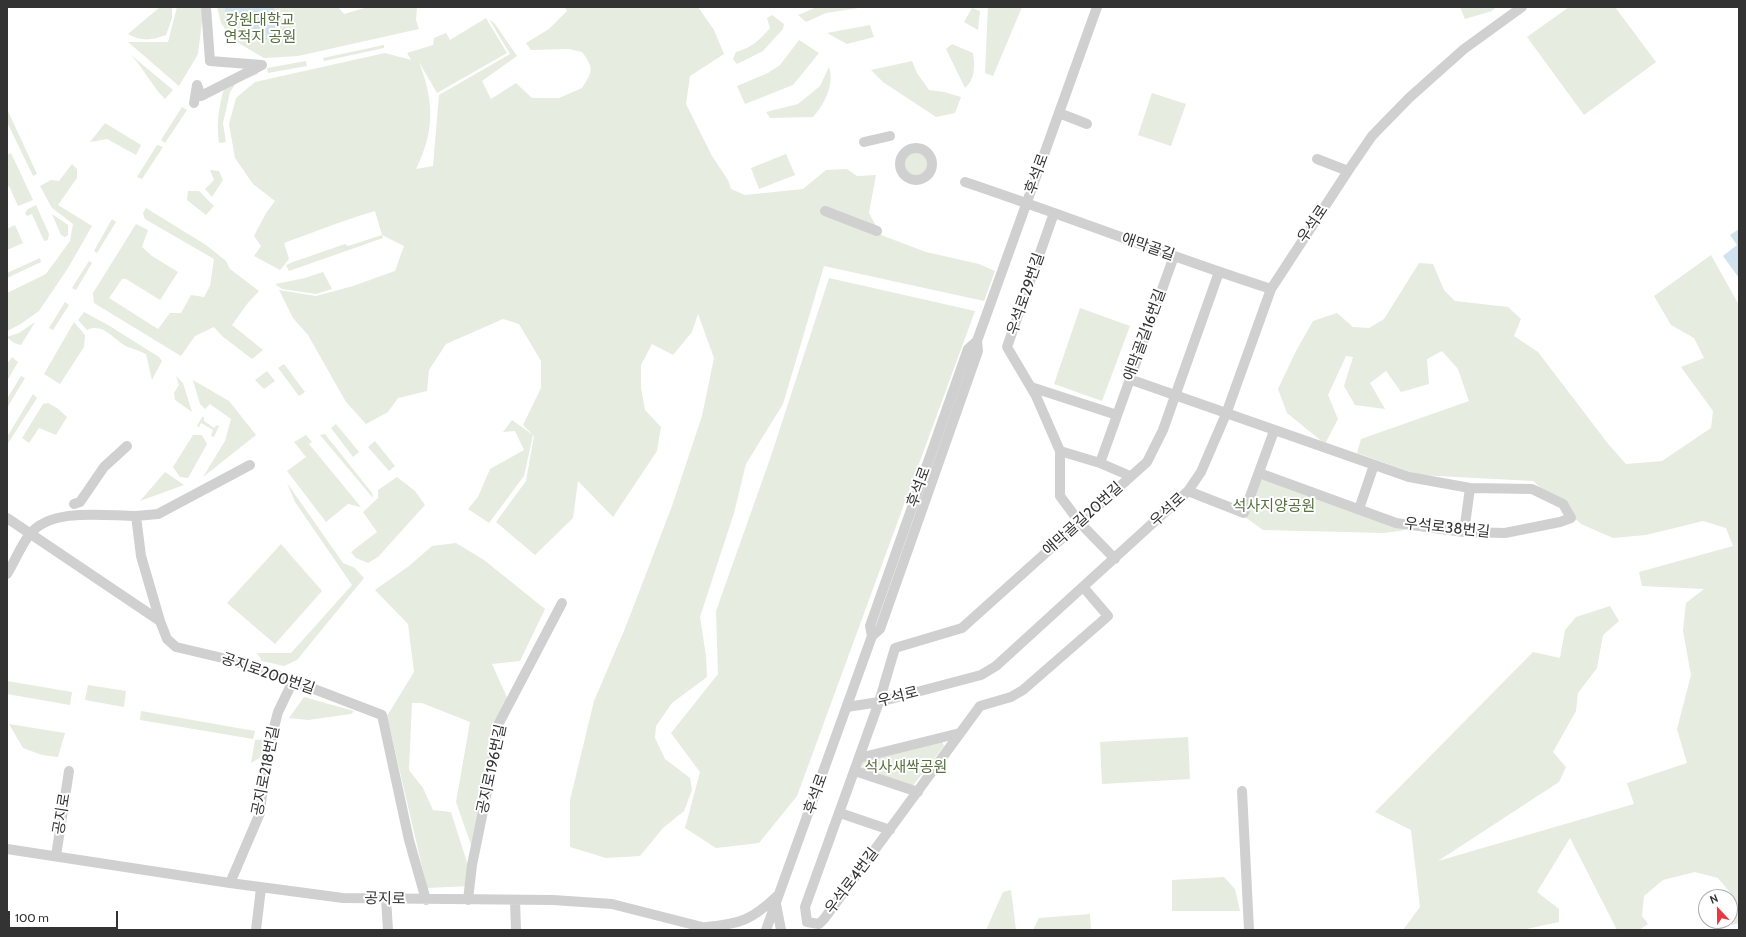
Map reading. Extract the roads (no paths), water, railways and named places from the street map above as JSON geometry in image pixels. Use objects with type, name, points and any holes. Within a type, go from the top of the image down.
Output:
[{"type":"street","points":[[194,103],[197,85],[201,96],[262,64],[210,61],[206,7]]},
{"type":"street","name":"후석로","points":[[766,930],[872,636],[870,626],[872,618],[968,349],[977,341],[1097,7]]},
{"type":"street","name":"우석로","points":[[847,707],[880,702],[981,675],[996,666],[1084,588],[1188,491],[1201,472],[1226,414],[1271,289],[1372,136],[1409,98],[1464,49],[1522,7]]},
{"type":"street","points":[[1059,113],[1087,124]]},
{"type":"street","points":[[864,142],[890,136]]},
{"type":"street","points":[[1317,160],[1348,171]]},
{"type":"street","name":"애막골길","points":[[964,182],[1271,289]]},
{"type":"street","points":[[825,211],[877,231]]},
{"type":"street","name":"우석로29번길","points":[[1054,213],[1007,347],[1036,396],[1060,451],[1060,496],[1080,523],[1115,559]]},
{"type":"street","name":"애막골길16번길","points":[[1100,463],[1174,256]]},
{"type":"street","name":"애막골길20번길","points":[[880,702],[895,648],[962,628],[1147,462],[1163,430],[1219,272]]},
{"type":"street","name":"우석로38번길","points":[[1129,379],[1409,477],[1470,488],[1532,489],[1563,504],[1571,518],[1560,522],[1505,533],[1464,532],[1396,523],[1260,473]]},
{"type":"street","points":[[1031,387],[1117,415]]},
{"type":"street","points":[[1188,491],[1244,513],[1260,473],[1274,431]]},
{"type":"street","points":[[74,504],[80,502],[104,467],[127,446]]},
{"type":"street","points":[[1060,451],[1100,463],[1130,476]]},
{"type":"street","points":[[7,574],[30,534],[47,520],[68,515],[136,516],[158,514],[250,465]]},
{"type":"street","points":[[1359,509],[1374,465]]},
{"type":"street","points":[[1464,532],[1470,488]]},
{"type":"street","name":"공지로200번길","points":[[136,516],[140,556],[167,639],[176,647],[231,660],[293,681],[382,715],[409,840],[426,900]]},
{"type":"street","points":[[7,518],[160,621]]},
{"type":"street","name":"우석로4번길","points":[[880,702],[805,907],[807,922],[819,924],[824,919],[980,706],[1011,697],[1023,690],[1108,616],[1084,588]]},
{"type":"street","name":"공지로196번길","points":[[468,900],[472,865],[490,782],[498,725],[562,603]]},
{"type":"street","name":"공지로218번길","points":[[230,883],[260,813],[266,758],[278,712],[293,681]]},
{"type":"street","points":[[859,758],[960,733]]},
{"type":"street","name":"공지로","points":[[56,856],[69,771]]},
{"type":"street","points":[[855,771],[918,792]]},
{"type":"street","points":[[1242,791],[1249,930]]},
{"type":"street","name":"우석로4번길","points":[[840,813],[890,830]]},
{"type":"street","name":"공지로","points":[[7,849],[261,888],[343,898],[426,900],[553,900],[612,904],[714,930]]},
{"type":"street","points":[[256,930],[261,888]]},
{"type":"street","points":[[703,927],[738,923],[763,909],[780,893]]},
{"type":"street","points":[[386,899],[388,930]]},
{"type":"street","points":[[515,900],[516,930]]},
{"type":"street","points":[[776,904],[781,930]]},
{"type":"water","points":[[225,7],[274,7],[276,41],[254,37],[251,27],[226,21]]},
{"type":"water","points":[[1739,229],[1739,278],[1723,256],[1737,245],[1730,235]]},
{"type":"park label","name":"강원대학교 연적지 공원","points":[[260,30]]},
{"type":"park label","name":"석사지양공원","points":[[1274,507]]},
{"type":"park label","name":"석사새싹공원","points":[[906,768]]}]
